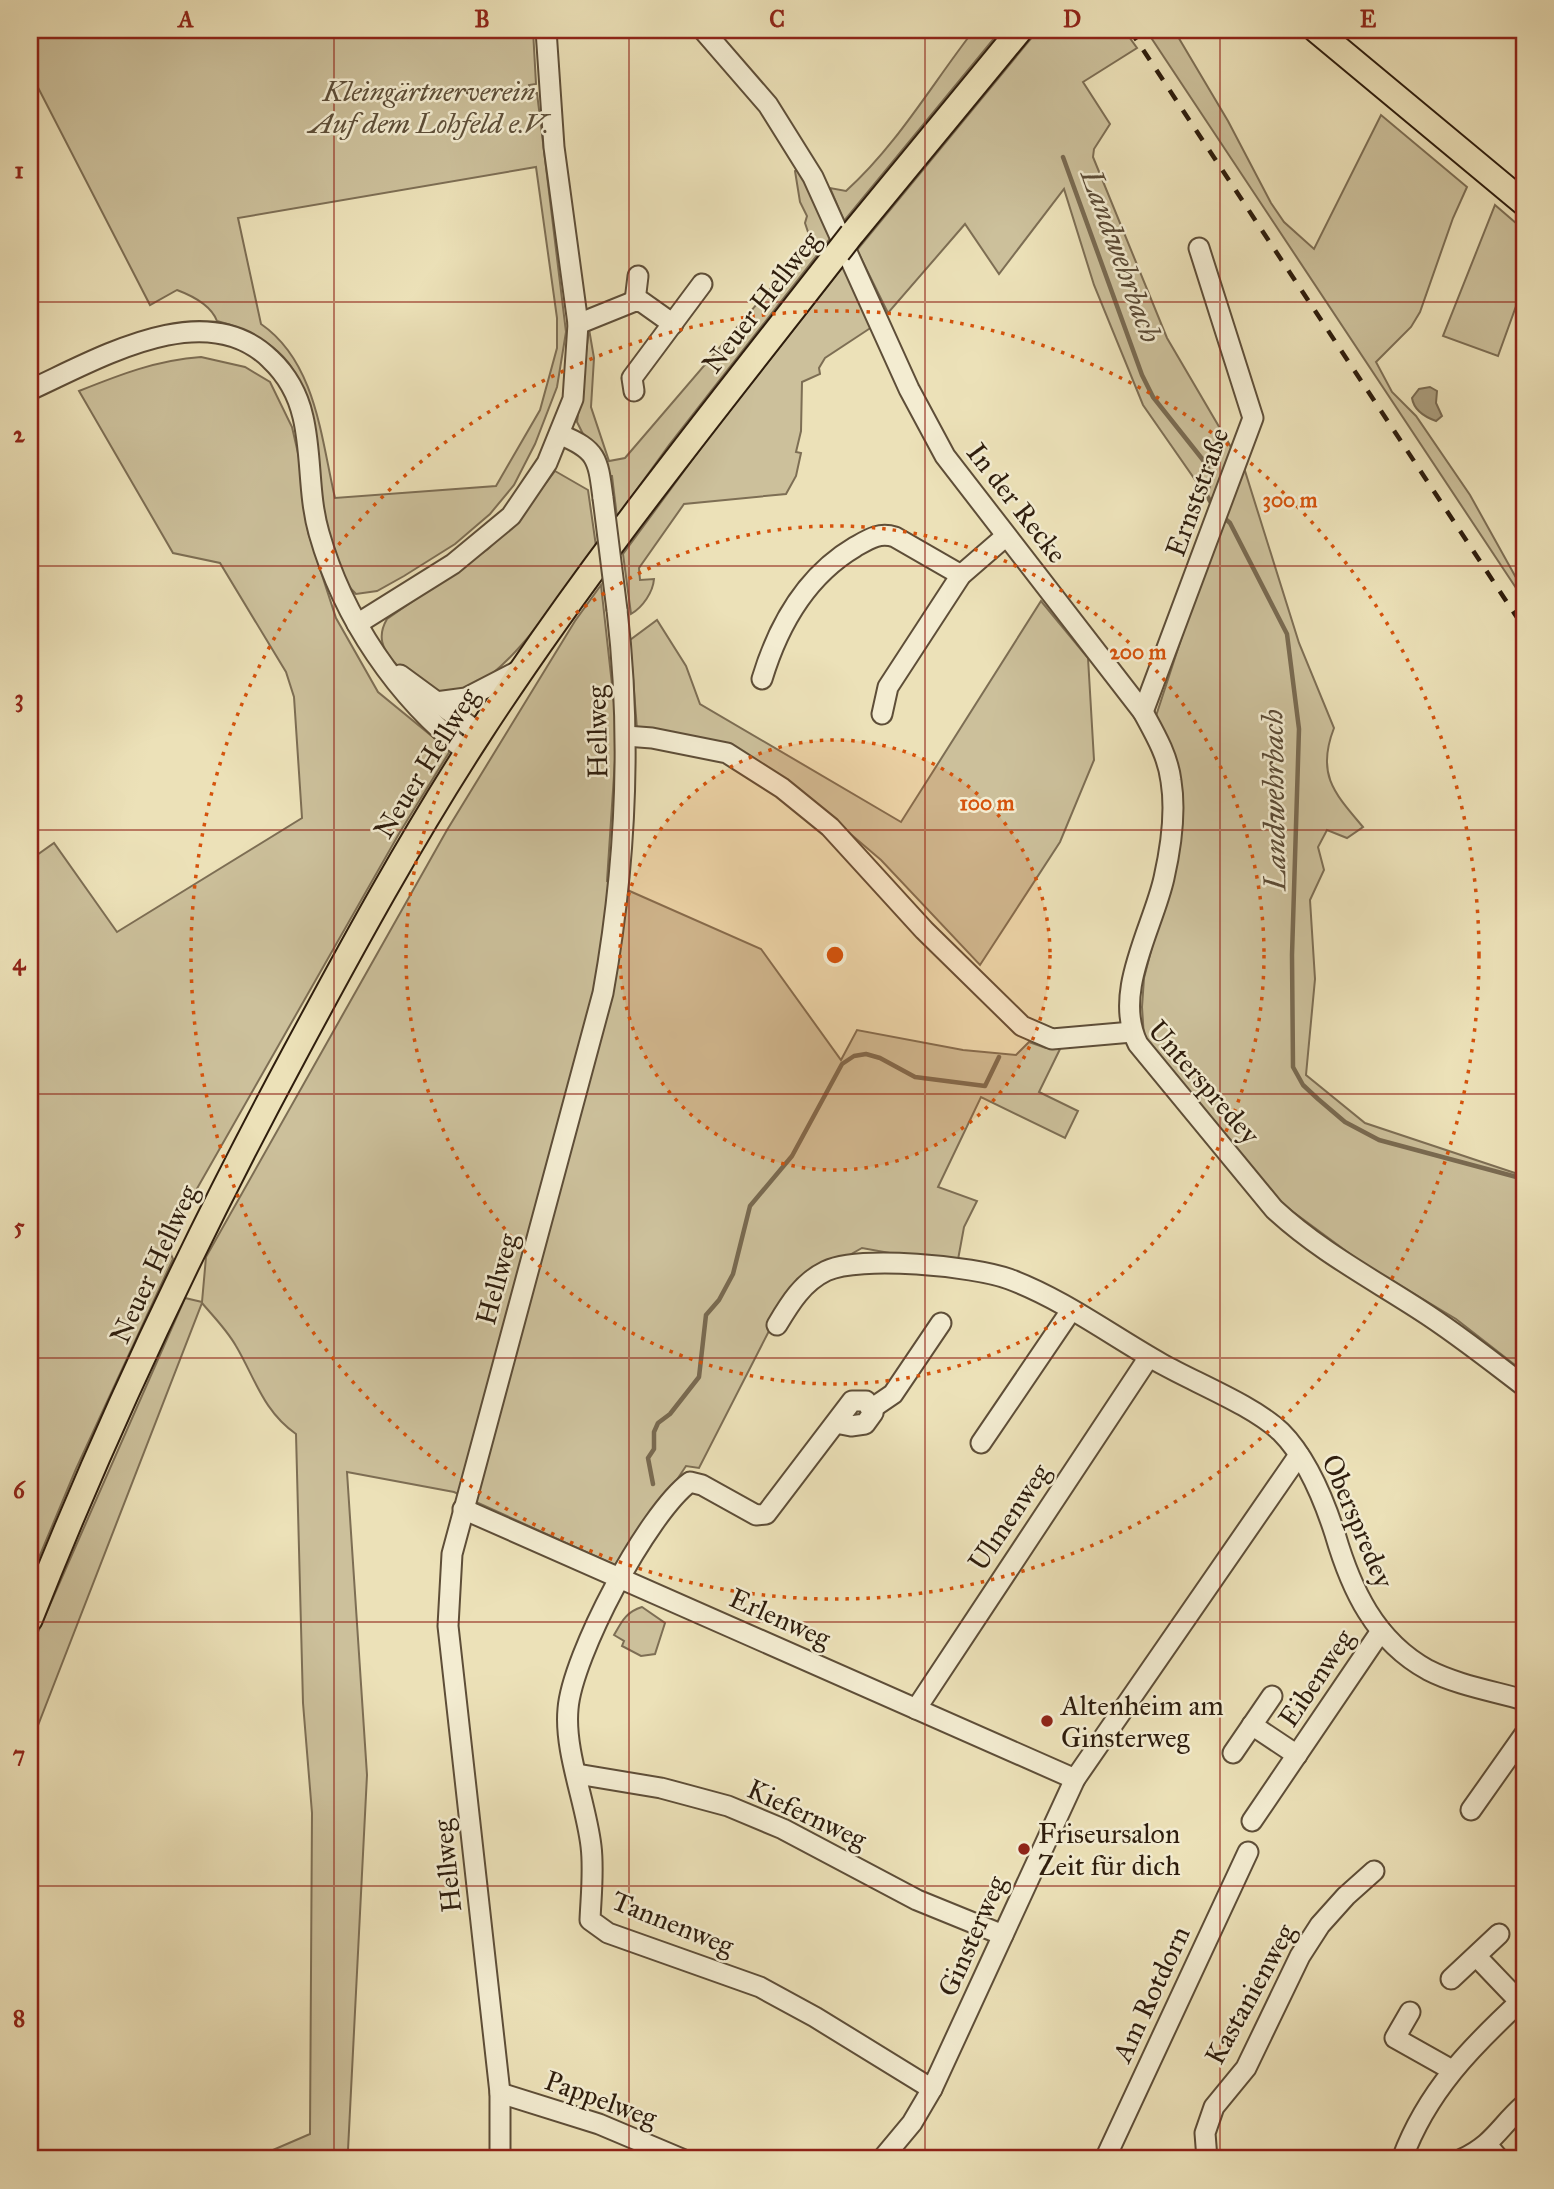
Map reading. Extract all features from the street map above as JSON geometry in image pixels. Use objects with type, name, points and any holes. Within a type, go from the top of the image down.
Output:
[{"type":"main road","name":"Neuer Hellweg","points":[[30,1619],[63,1536],[174,1288],[229,1176],[399,863],[473,743],[523,668],[663,478],[845,243],[1020,30]]},
{"type":"main road","points":[[1316,30],[1524,203]]},
{"type":"street","points":[[357,624],[453,564],[488,538],[511,516],[547,463],[561,435],[573,399],[578,324],[554,147],[545,30]]},
{"type":"street","name":"In der Recke","points":[[704,30],[758,92],[790,138],[823,199],[925,422],[960,479],[1143,712],[1169,767],[1172,811],[1164,878],[1134,976],[1132,1032]]},
{"type":"street","name":"Ernststraße","points":[[1143,712],[1254,418],[1199,248]]},
{"type":"street","points":[[635,301],[638,276]]},
{"type":"street","points":[[634,391],[632,378],[702,285]]},
{"type":"street","points":[[578,324],[635,301],[642,302],[673,324]]},
{"type":"street","points":[[30,390],[167,334],[212,329],[247,341],[278,366],[297,398],[303,417],[318,530],[328,564],[357,624],[416,709],[473,743]]},
{"type":"street","name":"Hellweg","points":[[500,2159],[500,2093],[448,1626],[452,1554],[603,993],[623,860],[626,736],[617,610],[603,498],[594,455],[586,446],[561,435]]},
{"type":"street","points":[[762,678],[770,652],[812,579],[829,564],[874,536],[886,534],[895,537],[961,575]]},
{"type":"street","points":[[882,714],[888,687],[961,575],[1006,536]]},
{"type":"street","points":[[381,659],[436,702],[473,743]]},
{"type":"street","points":[[436,702],[467,698],[523,668]]},
{"type":"street","name":"Unterspredey","points":[[626,736],[652,738],[727,753],[782,789],[830,827],[924,930],[1022,1026],[1052,1039],[1132,1032],[1162,1076],[1193,1108],[1274,1209],[1294,1228],[1325,1253],[1454,1334],[1524,1386]]},
{"type":"street","name":"Oberspredey","points":[[777,1325],[806,1284],[827,1271],[871,1262],[960,1270],[1007,1278],[1265,1419],[1299,1455],[1328,1514],[1358,1600],[1381,1631],[1430,1670],[1524,1700]]},
{"type":"street","points":[[981,1443],[1070,1312]]},
{"type":"street","name":"Tannenweg","points":[[932,2089],[815,2017],[760,1987],[608,1933],[590,1920],[591,1848],[567,1711],[572,1686],[619,1580],[667,1503],[690,1482],[702,1485],[756,1515],[766,1514],[852,1401],[866,1401],[871,1409],[893,1394],[941,1323]]},
{"type":"street","name":"Ulmenweg","points":[[916,1709],[1149,1357]]},
{"type":"street","name":"Ginsterweg","points":[[882,2159],[912,2123],[932,2089],[1075,1779],[1299,1455]]},
{"type":"street","name":"Erlenweg","points":[[463,1509],[1075,1779]]},
{"type":"street","name":"Eibenweg","points":[[1252,1821],[1381,1631]]},
{"type":"street","name":"Eibenweg","points":[[1233,1753],[1272,1696]]},
{"type":"street","name":"Eibenweg","points":[[1252,1725],[1297,1755]]},
{"type":"street","points":[[1471,1810],[1524,1735]]},
{"type":"street","name":"Kiefernweg","points":[[578,1774],[661,1788],[728,1807],[783,1829],[917,1900],[1003,1935]]},
{"type":"street","name":"Am Rotdorn","points":[[1105,2159],[1248,1852]]},
{"type":"street","name":"Kastanienweg","points":[[1207,2159],[1205,2133],[1214,2107],[1246,2068],[1300,1956],[1320,1925],[1346,1896],[1374,1871]]},
{"type":"street","points":[[1451,1979],[1499,1934]]},
{"type":"street","points":[[1402,2159],[1415,2124],[1452,2070],[1522,2000],[1476,1956]]},
{"type":"street","points":[[1410,2012],[1395,2038],[1452,2070]]},
{"type":"street","name":"Pappelweg","points":[[500,2093],[599,2124],[682,2159]]},
{"type":"street","points":[[1462,2159],[1493,2152],[1509,2118],[1524,2105]]},
{"type":"green space","name":"Kleingärtnerverein Auf dem Lohfeld e.V.","points":[[30,30],[533,30],[536,84],[529,85],[530,93],[537,93],[566,332],[557,387],[535,444],[514,485],[490,514],[455,544],[404,576],[377,591],[356,594],[344,579],[332,551],[302,397],[294,372],[278,351],[255,335],[217,321],[206,306],[189,295],[177,290],[150,305],[30,72]],"holes":[[[536,167],[557,318],[557,348],[540,410],[496,486],[335,498],[320,427],[305,380],[294,359],[279,340],[261,324],[238,218]]]},
{"type":"green space","points":[[974,30],[1001,30],[844,221],[830,188],[846,191],[882,154]]},
{"type":"green space","points":[[1038,30],[1124,30],[1137,48],[1083,82],[1110,124],[1094,149],[1093,157],[1167,338],[1245,471],[1299,643],[1334,728],[1327,758],[1331,782],[1336,793],[1363,827],[1347,838],[1327,830],[1318,847],[1324,870],[1310,900],[1315,979],[1306,1075],[1365,1123],[1524,1176],[1524,1372],[1456,1319],[1361,1262],[1281,1203],[1144,1038],[1144,978],[1177,850],[1155,719],[1221,517],[1143,405],[1094,285],[1064,189],[999,274],[965,224],[888,313],[857,250]]},
{"type":"green space","points":[[1146,30],[1174,30],[1228,121],[1271,203],[1284,222],[1314,249],[1381,115],[1467,187],[1453,218],[1420,312],[1411,327],[1376,362],[1392,392],[1416,416],[1470,495],[1524,592],[1524,600]]},
{"type":"green space","points":[[799,169],[832,236],[669,445],[617,517],[612,476],[608,476],[599,448],[584,436],[577,422],[589,329],[594,358],[591,407],[609,461],[625,458],[811,241],[805,223],[807,216],[800,202],[795,171]]},
{"type":"green space","points":[[1495,205],[1524,230],[1524,284],[1498,356],[1443,336]]},
{"type":"green space","points":[[846,263],[875,325],[825,358],[819,368],[820,374],[802,382],[801,431],[796,452],[801,453],[796,476],[786,494],[684,504],[639,568],[640,580],[654,579],[649,594],[631,614],[623,554],[709,437]]},
{"type":"green space","points":[[201,357],[245,367],[270,382],[292,427],[303,475],[308,532],[336,618],[378,692],[450,751],[400,832],[166,1243],[173,1259],[76,1469],[30,1579],[30,860],[54,843],[117,932],[302,818],[294,697],[286,672],[220,563],[173,553],[79,391],[154,365]]},
{"type":"green space","points":[[555,471],[588,490],[596,546],[528,637],[485,679],[463,691],[443,694],[422,687],[404,673],[386,652],[382,631],[387,619],[488,549],[517,521]]},
{"type":"green space","points":[[601,585],[617,730],[607,881],[761,949],[841,1060],[857,1030],[963,1050],[1016,1055],[1029,1042],[1046,1048],[1061,1047],[1039,1092],[1078,1111],[1065,1138],[981,1097],[938,1187],[977,1201],[964,1227],[957,1265],[862,1248],[798,1284],[771,1327],[699,1468],[686,1466],[619,1567],[454,1492],[347,1472],[367,1775],[348,2150],[325,2159],[252,2159],[310,2134],[312,1813],[303,1703],[296,1434],[275,1415],[232,1340],[202,1303],[30,1746],[30,1650],[185,1298],[202,1302],[206,1257],[447,830],[575,621]]},
{"type":"green space","points":[[1041,601],[1088,658],[1094,760],[1060,842],[980,965],[881,860],[820,808],[721,745],[637,729],[630,640],[657,620],[686,666],[700,704],[901,822]]},
{"type":"green space","points":[[642,1607],[665,1623],[655,1654],[641,1656],[622,1646],[624,1641],[614,1635],[628,1614]]},
{"type":"shaded area","points":[[1430,387],[1437,391],[1436,403],[1442,416],[1436,421],[1421,413],[1412,398],[1419,389]]},
{"type":"waterway","name":"Landwehrbach","points":[[1063,157],[1142,375],[1153,397],[1207,465],[1211,479],[1206,494],[1213,506]]},
{"type":"waterway","name":"Landwehrbach","points":[[1221,515],[1230,523],[1287,634],[1299,729],[1292,955],[1293,1067],[1303,1085],[1345,1122],[1379,1140],[1524,1179]]},
{"type":"waterway","points":[[653,1484],[648,1458],[654,1449],[654,1432],[658,1423],[670,1414],[699,1377],[706,1315],[719,1300],[733,1274],[750,1206],[792,1156],[842,1064],[854,1056],[866,1054],[880,1058],[915,1077],[985,1086],[999,1057]]},
{"type":"railway","points":[[1130,30],[1524,628]]},
{"type":"place","name":"Altenheim am Ginsterweg","points":[[1047,1721]]},
{"type":"place","name":"Friseursalon Zeit für dich","points":[[1024,1849]]}]
